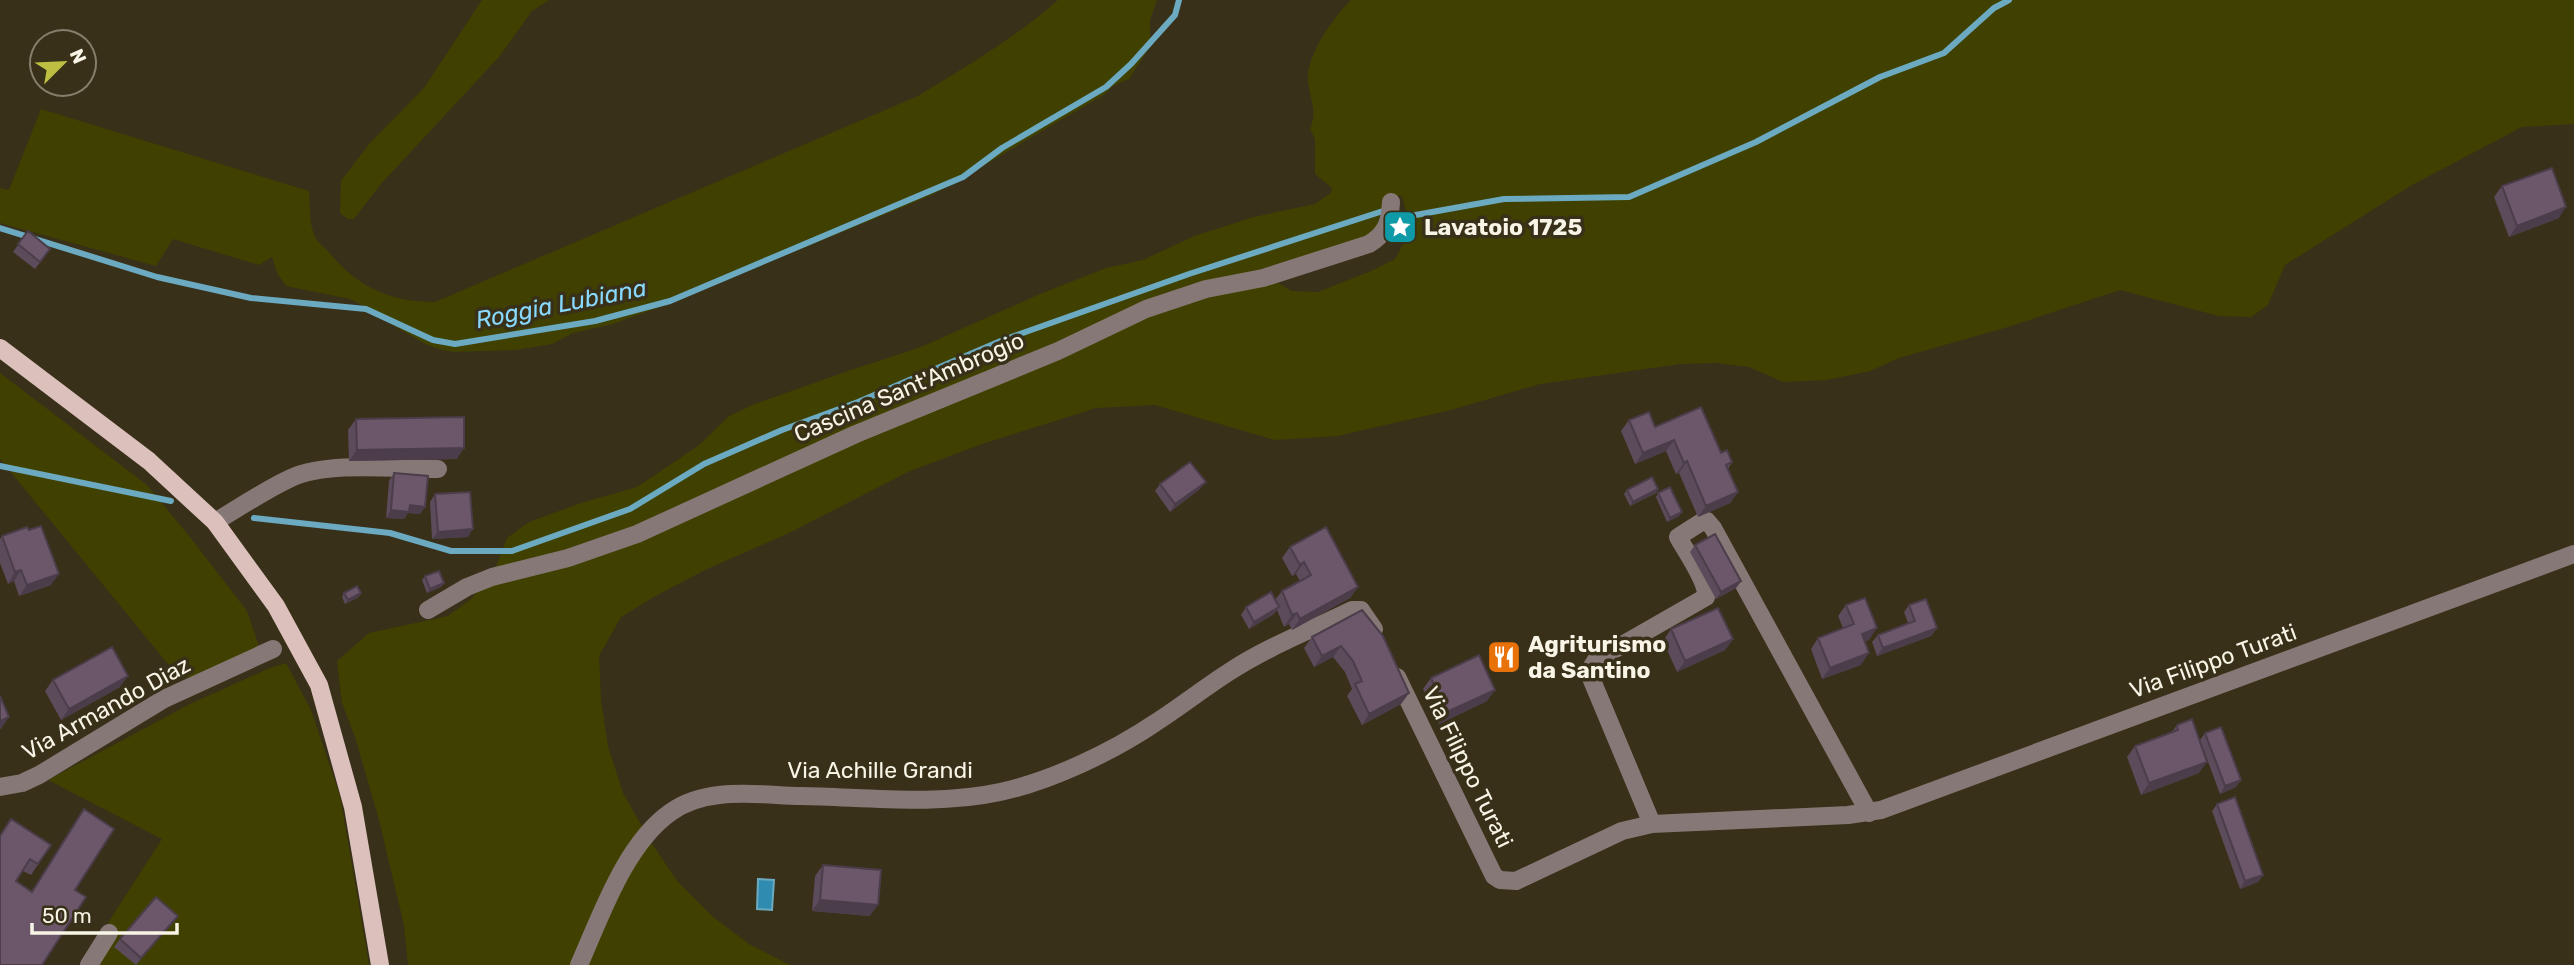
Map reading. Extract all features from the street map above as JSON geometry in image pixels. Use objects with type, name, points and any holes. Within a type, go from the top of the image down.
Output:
[{"type":"main road","points":[[0,348],[149,461],[215,522],[276,606],[319,685],[353,807],[380,965]]},
{"type":"street","name":"Cascina Sant'Ambrogio","points":[[428,610],[467,587],[492,577],[568,558],[637,534],[856,435],[1058,351],[1146,309],[1206,289],[1263,278],[1369,244],[1382,236],[1390,217],[1391,202]]},
{"type":"street","points":[[215,522],[291,478],[306,473],[341,468],[438,469]]},
{"type":"street","points":[[1652,824],[1591,678],[1591,668],[1596,660],[1706,597],[1703,582],[1678,537],[1703,521],[1713,528],[1869,813]]},
{"type":"street","name":"Via Filippo Turati","points":[[1390,663],[1494,876],[1500,880],[1516,881],[1622,831],[1652,824],[1869,813],[2574,555]]},
{"type":"street","name":"Via Achille Grandi","points":[[579,965],[615,886],[643,839],[671,811],[679,807],[727,794],[942,799],[1002,792],[1059,772],[1115,745],[1153,725],[1231,670],[1352,610],[1361,610],[1371,621],[1379,640]]},
{"type":"street","name":"Via Armando Diaz","points":[[0,787],[22,783],[39,775],[164,699],[273,649]]},
{"type":"street","points":[[89,965],[109,933]]},
{"type":"shaded area","points":[[482,0],[549,0],[532,11],[499,57],[380,185],[354,219],[348,219],[340,213],[341,181],[369,144],[424,88]]},
{"type":"shaded area","points":[[1058,0],[1157,0],[1150,20],[1150,47],[1129,79],[932,195],[665,305],[613,324],[573,333],[552,344],[515,350],[453,352],[439,349],[425,344],[391,324],[383,316],[350,299],[286,286],[277,273],[272,257],[259,265],[173,239],[156,266],[0,223],[0,188],[9,190],[41,109],[309,191],[310,219],[315,237],[350,274],[388,295],[435,302],[918,96],[1008,39]]},
{"type":"shaded area","points":[[1351,0],[2574,0],[2574,124],[2522,127],[2412,185],[2285,265],[2268,305],[2251,317],[2219,316],[2120,290],[2008,327],[1899,358],[1870,371],[1827,380],[1783,382],[1749,367],[1717,363],[1680,364],[1540,384],[1451,410],[1337,436],[1275,440],[1155,405],[1096,408],[982,444],[910,471],[789,533],[705,570],[652,598],[621,617],[599,656],[601,700],[608,746],[623,793],[652,844],[678,882],[712,916],[749,944],[790,965],[408,965],[404,925],[378,816],[342,703],[337,661],[369,633],[448,616],[471,599],[492,577],[507,538],[529,522],[637,487],[698,446],[729,416],[755,404],[921,347],[1040,294],[1106,268],[1143,260],[1194,236],[1254,217],[1315,204],[1332,192],[1331,187],[1315,174],[1315,139],[1310,129],[1313,111],[1309,71],[1311,60],[1322,38]],"holes":[[[1386,194],[1402,196],[1411,229],[1395,259],[1318,292],[1291,291],[1277,282],[1375,232]]]},
{"type":"shaded area","points":[[0,373],[147,485],[247,611],[259,646],[192,678],[177,675],[0,459]]},
{"type":"shaded area","points":[[286,663],[311,710],[340,796],[369,965],[81,965],[162,839],[48,780],[192,703]]},
{"type":"water","points":[[758,879],[774,880],[772,910],[757,909]]},
{"type":"building","points":[[2552,168],[2566,207],[2517,226],[2502,186]]},
{"type":"building","points":[[28,231],[50,249],[40,262],[18,244]]},
{"type":"building","points":[[1701,407],[1721,453],[1727,450],[1732,462],[1726,465],[1738,492],[1706,506],[1687,461],[1684,463],[1674,440],[1643,453],[1629,420],[1649,412],[1655,427]]},
{"type":"building","points":[[464,417],[464,448],[357,450],[356,419]]},
{"type":"building","points":[[1190,462],[1206,482],[1175,504],[1160,484]]},
{"type":"building","points":[[394,473],[428,476],[425,507],[410,505],[409,512],[391,510]]},
{"type":"building","points":[[1652,477],[1658,489],[1633,502],[1627,490]]},
{"type":"building","points":[[1670,487],[1682,512],[1670,518],[1658,493]]},
{"type":"building","points":[[470,492],[473,529],[438,532],[435,494]]},
{"type":"building","points":[[41,526],[59,574],[27,585],[21,570],[15,572],[2,536],[27,527],[29,530]]},
{"type":"building","points":[[1326,527],[1358,587],[1300,619],[1297,613],[1292,615],[1282,591],[1311,575],[1304,562],[1300,565],[1290,547]]},
{"type":"building","points":[[1715,534],[1741,581],[1721,592],[1695,545]]},
{"type":"building","points":[[439,571],[444,583],[430,589],[425,576]]},
{"type":"building","points":[[357,586],[361,593],[348,600],[344,593]]},
{"type":"building","points":[[1271,592],[1279,607],[1254,622],[1246,607]]},
{"type":"building","points":[[1865,598],[1877,628],[1862,634],[1869,653],[1830,668],[1818,638],[1854,624],[1846,605]]},
{"type":"building","points":[[1926,599],[1937,628],[1883,648],[1878,635],[1915,621],[1909,605]]},
{"type":"building","points":[[1718,608],[1733,639],[1685,661],[1671,629]]},
{"type":"building","points":[[1362,610],[1383,636],[1409,693],[1369,714],[1355,684],[1362,681],[1353,661],[1341,646],[1322,656],[1312,637]]},
{"type":"building","points":[[112,647],[128,676],[69,709],[53,680]]},
{"type":"building","points":[[1479,655],[1495,690],[1447,712],[1431,678]]},
{"type":"building","points":[[0,696],[9,717],[0,721]]},
{"type":"building","points":[[2192,719],[2207,762],[2149,783],[2135,746],[2178,730],[2177,725]]},
{"type":"building","points":[[2221,727],[2241,780],[2225,786],[2205,733]]},
{"type":"building","points":[[2235,797],[2263,875],[2245,881],[2217,804]]},
{"type":"building","points":[[84,809],[114,829],[75,890],[86,897],[42,965],[0,965],[0,836],[11,819],[51,845],[38,864],[30,859],[16,881],[32,892]]},
{"type":"building","points":[[823,865],[881,870],[878,905],[820,900]]},
{"type":"building","points":[[156,897],[178,916],[141,958],[120,939]]},
{"type":"waterway","name":"Roggia Lubiana","points":[[0,228],[157,277],[251,298],[366,309],[433,340],[455,344],[595,321],[670,301],[963,177],[1002,148],[1106,87],[1131,64],[1175,15],[1179,0]]},
{"type":"waterway","points":[[1410,216],[1504,199],[1629,197],[1756,142],[1880,77],[1944,53],[1994,8],[2009,0]]},
{"type":"waterway","points":[[254,518],[390,533],[451,551],[512,551],[630,509],[704,464],[1003,340],[1189,274],[1383,211]]},
{"type":"waterway","points":[[0,466],[171,501]]},
{"type":"place","name":"Lavatoio 1725","points":[[1400,227]]},
{"type":"place","name":"Agriturismo da Santino","points":[[1504,657]]}]
